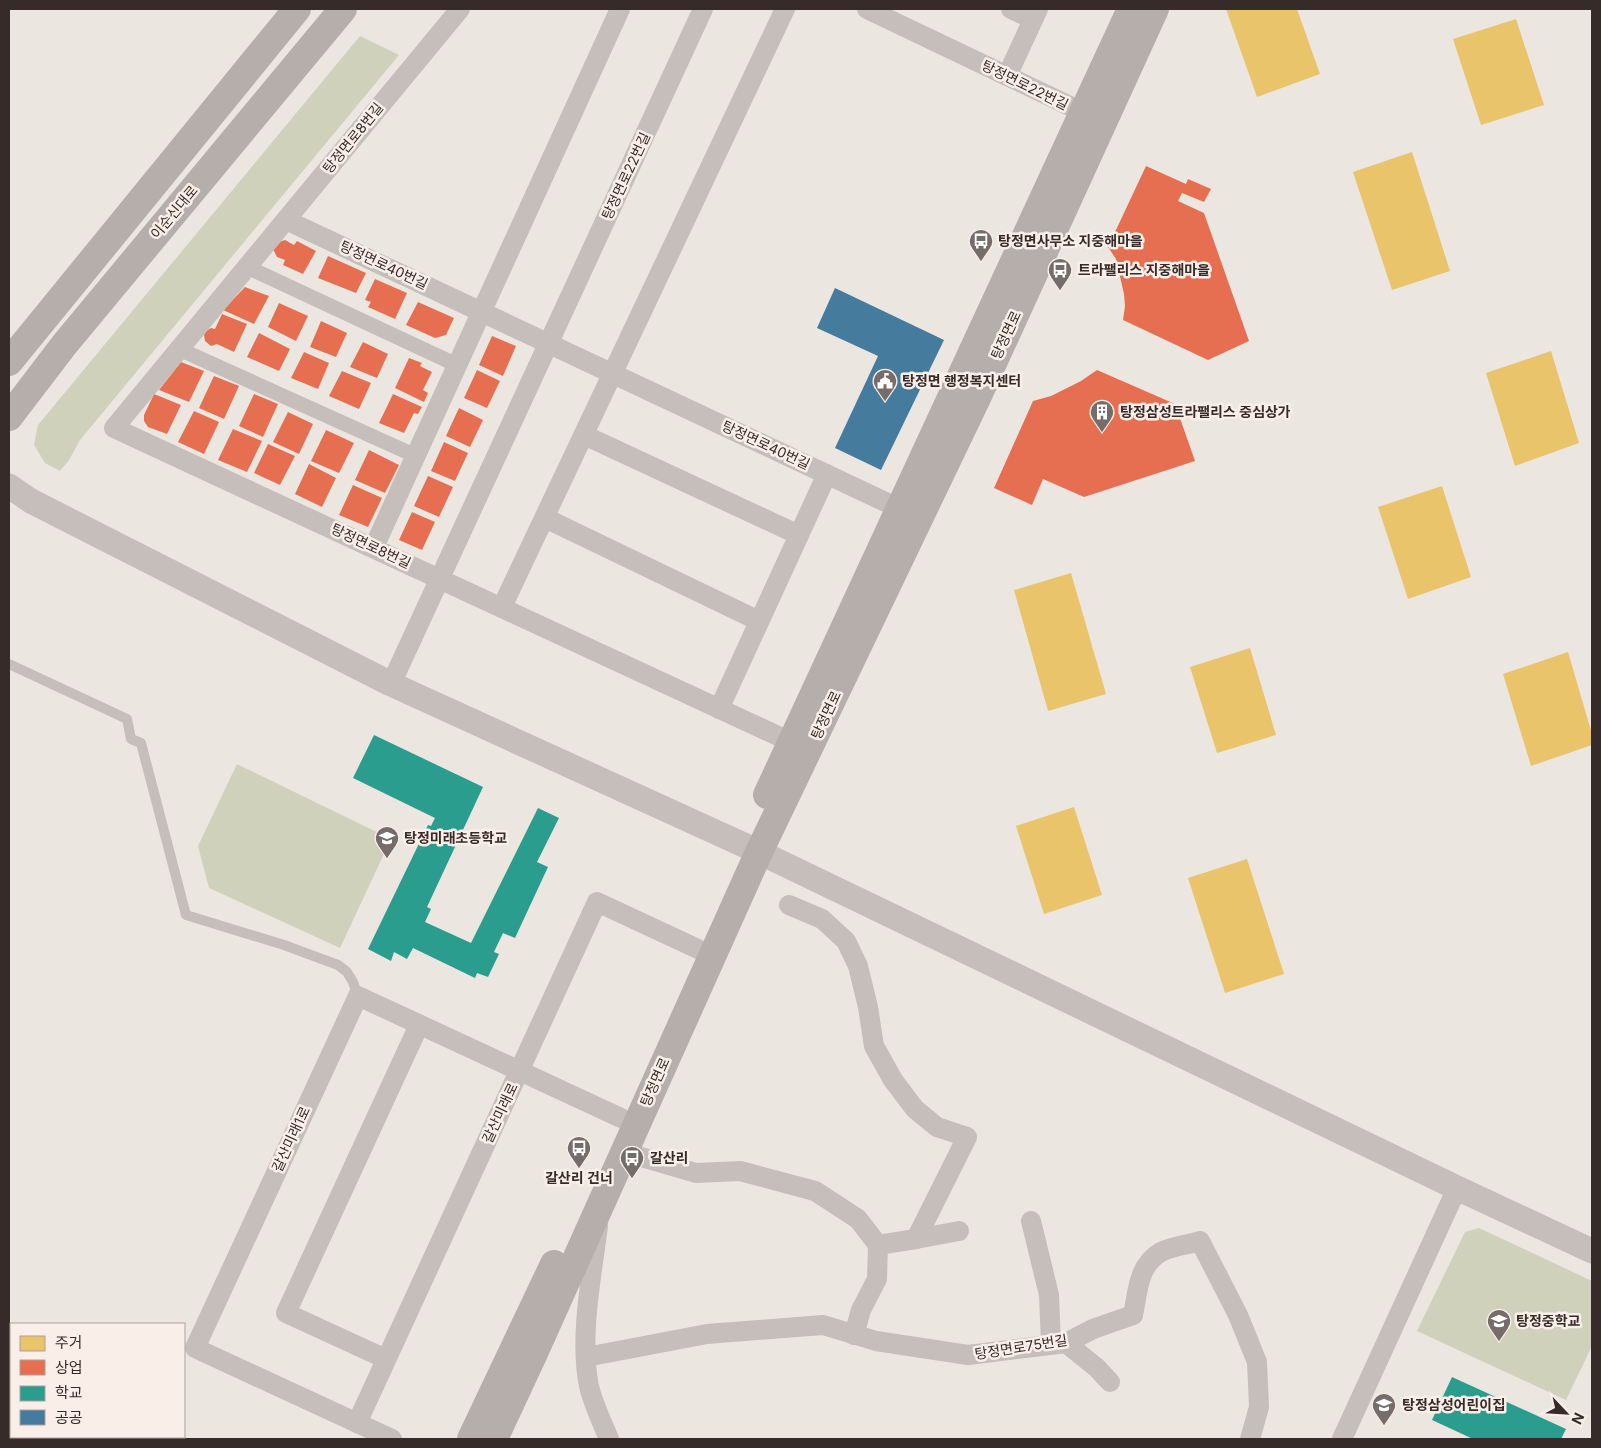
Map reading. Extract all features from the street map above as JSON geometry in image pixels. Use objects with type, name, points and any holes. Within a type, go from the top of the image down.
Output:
[{"type":"main road","points":[[9,362],[297,9]]},
{"type":"main road","name":"이순신대로","points":[[9,417],[64,345],[343,9]]},
{"type":"main road","name":"탕정면로","points":[[593,1200],[621,1118],[698,948],[752,848],[790,742],[910,513],[977,398],[1093,117],[1130,9]]},
{"type":"main road","name":"탕정면로","points":[[1093,117],[1155,9]]},
{"type":"main road","name":"탕정면로","points":[[593,1200],[624,1152],[752,848],[910,513]]},
{"type":"main road","points":[[494,1439],[552,1313],[593,1200]]},
{"type":"main road","points":[[471,1439],[593,1200]]},
{"type":"street","name":"탕정면로8번길","points":[[460,9],[114,428],[374,547],[790,742]]},
{"type":"street","points":[[374,547],[620,9]]},
{"type":"street","name":"탕정면로22번길","points":[[549,342],[704,9]]},
{"type":"street","points":[[502,608],[785,9]]},
{"type":"street","name":"탕정면로22번길","points":[[867,9],[1093,117]]},
{"type":"street","points":[[1007,76],[1036,14],[1011,9]]},
{"type":"street","name":"탕정면로40번길","points":[[286,220],[910,513]]},
{"type":"street","points":[[247,267],[457,365]]},
{"type":"street","points":[[391,684],[549,342]]},
{"type":"street","points":[[179,349],[416,456]]},
{"type":"street","points":[[584,435],[799,535]]},
{"type":"street","points":[[719,709],[827,474]]},
{"type":"street","points":[[9,486],[31,501],[391,684],[752,848],[1457,1188],[1592,1251]]},
{"type":"street","points":[[545,518],[760,621]]},
{"type":"street","name":"갈산미래로","points":[[356,1423],[597,902],[698,948]]},
{"type":"street","points":[[789,905],[822,919],[846,941],[858,966],[868,1007],[874,1046],[893,1080],[914,1109],[937,1127],[967,1137],[916,1239]]},
{"type":"street","points":[[358,996],[621,1118]]},
{"type":"street","name":"갈산미래1로","points":[[358,996],[195,1348],[392,1439]]},
{"type":"street","points":[[386,1359],[286,1313],[419,1025]]},
{"type":"street","points":[[624,1152],[696,1173],[740,1170],[815,1191],[858,1219],[878,1245],[877,1280],[861,1310],[854,1335]]},
{"type":"street","points":[[1342,1439],[1457,1188]]},
{"type":"street","name":"탕정면로","points":[[593,1200],[599,1213],[586,1321],[586,1357],[589,1387],[609,1439]]},
{"type":"street","points":[[1031,1221],[1059,1344],[1097,1368],[1110,1382]]},
{"type":"street","points":[[878,1245],[959,1231]]},
{"type":"street","name":"탕정면로75번길","points":[[586,1357],[707,1334],[823,1325],[876,1341],[968,1355],[1059,1344],[1093,1329],[1133,1315],[1142,1274],[1149,1261],[1163,1252],[1200,1241],[1238,1315],[1257,1362],[1259,1407],[1250,1439]]},
{"type":"street","points":[[552,1313],[562,1307],[573,1306],[582,1312],[586,1321]]},
{"type":"lane","points":[[9,664],[127,719],[131,739],[141,743],[186,916],[284,945],[338,965],[347,972],[354,982],[358,996]]},
{"type":"green space","points":[[360,36],[399,55],[80,440],[69,460],[60,471],[45,463],[34,445],[38,425]]},
{"type":"green space","points":[[237,764],[391,839],[340,948],[209,888],[198,846]]},
{"type":"green space","points":[[1479,1228],[1592,1281],[1592,1346],[1566,1400],[1417,1331],[1465,1232]]},
{"type":"building: 주거","points":[[1226,9],[1297,9],[1320,74],[1257,97]]},
{"type":"building: 주거","points":[[1516,19],[1544,105],[1481,125],[1453,39]]},
{"type":"building: 주거","points":[[1412,152],[1450,271],[1392,290],[1353,172]]},
{"type":"building: 주거","points":[[1551,351],[1579,443],[1515,466],[1486,373]]},
{"type":"building: 주거","points":[[1442,486],[1471,577],[1408,599],[1378,507]]},
{"type":"building: 주거","points":[[1071,573],[1106,694],[1048,711],[1014,590]]},
{"type":"building: 주거","points":[[1250,648],[1276,735],[1217,753],[1190,667]]},
{"type":"building: 주거","points":[[1568,652],[1592,734],[1592,745],[1531,766],[1503,674]]},
{"type":"building: 주거","points":[[1074,807],[1102,895],[1044,914],[1016,826]]},
{"type":"building: 주거","points":[[1247,859],[1284,974],[1225,993],[1188,878]]},
{"type":"building: 주거","points":[[10,1352],[10,1438],[26,1439],[9,1439]]},
{"type":"building: 상업","points":[[1146,166],[1186,184],[1188,179],[1211,189],[1204,202],[1182,193],[1178,201],[1204,213],[1249,341],[1208,360],[1123,320],[1124,294],[1116,259],[1108,247]]},
{"type":"building: 상업","points":[[285,240],[294,245],[297,241],[316,251],[303,274],[283,265],[285,260],[277,257],[273,249],[276,243]]},
{"type":"building: 상업","points":[[328,256],[366,273],[356,293],[318,278]]},
{"type":"building: 상업","points":[[375,279],[407,293],[395,319],[368,307],[371,302],[365,300]]},
{"type":"building: 상업","points":[[245,287],[269,296],[254,324],[223,310]]},
{"type":"building: 상업","points":[[418,302],[454,318],[446,335],[435,338],[406,325]]},
{"type":"building: 상업","points":[[279,303],[308,316],[296,341],[268,327]]},
{"type":"building: 상업","points":[[222,314],[247,324],[234,352],[217,344],[211,346],[205,341],[204,335],[206,331],[211,328],[215,329]]},
{"type":"building: 상업","points":[[321,321],[347,333],[336,357],[310,347]]},
{"type":"building: 상업","points":[[259,333],[290,349],[279,371],[247,357]]},
{"type":"building: 상업","points":[[492,336],[516,346],[503,376],[479,365]]},
{"type":"building: 상업","points":[[363,342],[388,354],[377,378],[350,367]]},
{"type":"building: 상업","points":[[304,352],[329,363],[318,389],[291,378]]},
{"type":"building: 상업","points":[[409,358],[422,363],[420,366],[432,372],[423,390],[428,393],[424,402],[395,388]]},
{"type":"building: 상업","points":[[181,362],[204,371],[189,402],[159,390]]},
{"type":"building: 상업","points":[[477,370],[500,381],[487,408],[464,398]]},
{"type":"building: 상업","name":"탕정삼성트라팰리스 중심상가","points":[[1097,370],[1175,404],[1195,461],[1084,497],[1043,479],[1032,505],[994,488],[1033,401],[1051,396],[1081,381]]},
{"type":"building: 상업","points":[[342,371],[371,383],[359,409],[329,396]]},
{"type":"building: 상업","points":[[214,376],[239,386],[224,419],[199,408]]},
{"type":"building: 상업","points":[[154,394],[181,405],[167,434],[148,427],[144,421],[144,415]]},
{"type":"building: 상업","points":[[254,394],[278,404],[263,437],[239,426]]},
{"type":"building: 상업","points":[[393,394],[422,407],[418,414],[414,413],[404,433],[379,423]]},
{"type":"building: 상업","points":[[459,408],[483,420],[470,447],[446,436]]},
{"type":"building: 상업","points":[[194,411],[219,422],[204,454],[178,442]]},
{"type":"building: 상업","points":[[288,412],[313,424],[299,454],[273,442]]},
{"type":"building: 상업","points":[[233,429],[262,441],[247,472],[218,460]]},
{"type":"building: 상업","points":[[326,430],[354,443],[339,473],[311,461]]},
{"type":"building: 상업","points":[[444,442],[468,453],[455,481],[431,471]]},
{"type":"building: 상업","points":[[268,444],[295,456],[280,485],[254,473]]},
{"type":"building: 상업","points":[[369,450],[399,465],[385,493],[355,480]]},
{"type":"building: 상업","points":[[309,464],[336,478],[322,507],[295,494]]},
{"type":"building: 상업","points":[[428,476],[453,487],[439,517],[414,506]]},
{"type":"building: 상업","points":[[353,485],[382,498],[368,527],[339,515]]},
{"type":"building: 상업","points":[[412,512],[435,522],[422,550],[399,540]]},
{"type":"building: 학교","points":[[374,735],[483,787],[427,907],[431,909],[425,922],[471,943],[538,808],[559,818],[537,862],[548,867],[515,938],[503,933],[494,952],[499,954],[488,977],[477,973],[475,978],[413,948],[407,959],[394,952],[391,961],[368,949],[428,825],[431,826],[435,818],[353,778]]},
{"type":"building: 학교","points":[[1452,1377],[1566,1429],[1561,1439],[1473,1439],[1432,1420]]},
{"type":"building: 공공","name":"탕정면 행정복지센터","points":[[835,288],[944,340],[881,470],[835,448],[878,356],[817,328]]},
{"type":"place","name":"탕정면사무소 지중해마을","points":[[981,262]]},
{"type":"place","name":"트라팰리스 지중해마을","points":[[1060,291]]},
{"type":"place","name":"탕정면 행정복지센터","points":[[885,402]]},
{"type":"place","name":"탕정삼성트라팰리스 중심상가","points":[[1102,433]]},
{"type":"place","name":"탕정미래초등학교","points":[[387,859]]},
{"type":"place","name":"갈산리 건너","points":[[579,1169]]},
{"type":"place","name":"갈산리","points":[[632,1179]]},
{"type":"place","name":"탕정중학교","points":[[1499,1342]]},
{"type":"place","name":"탕정삼성어린이집","points":[[1384,1426]]}]
